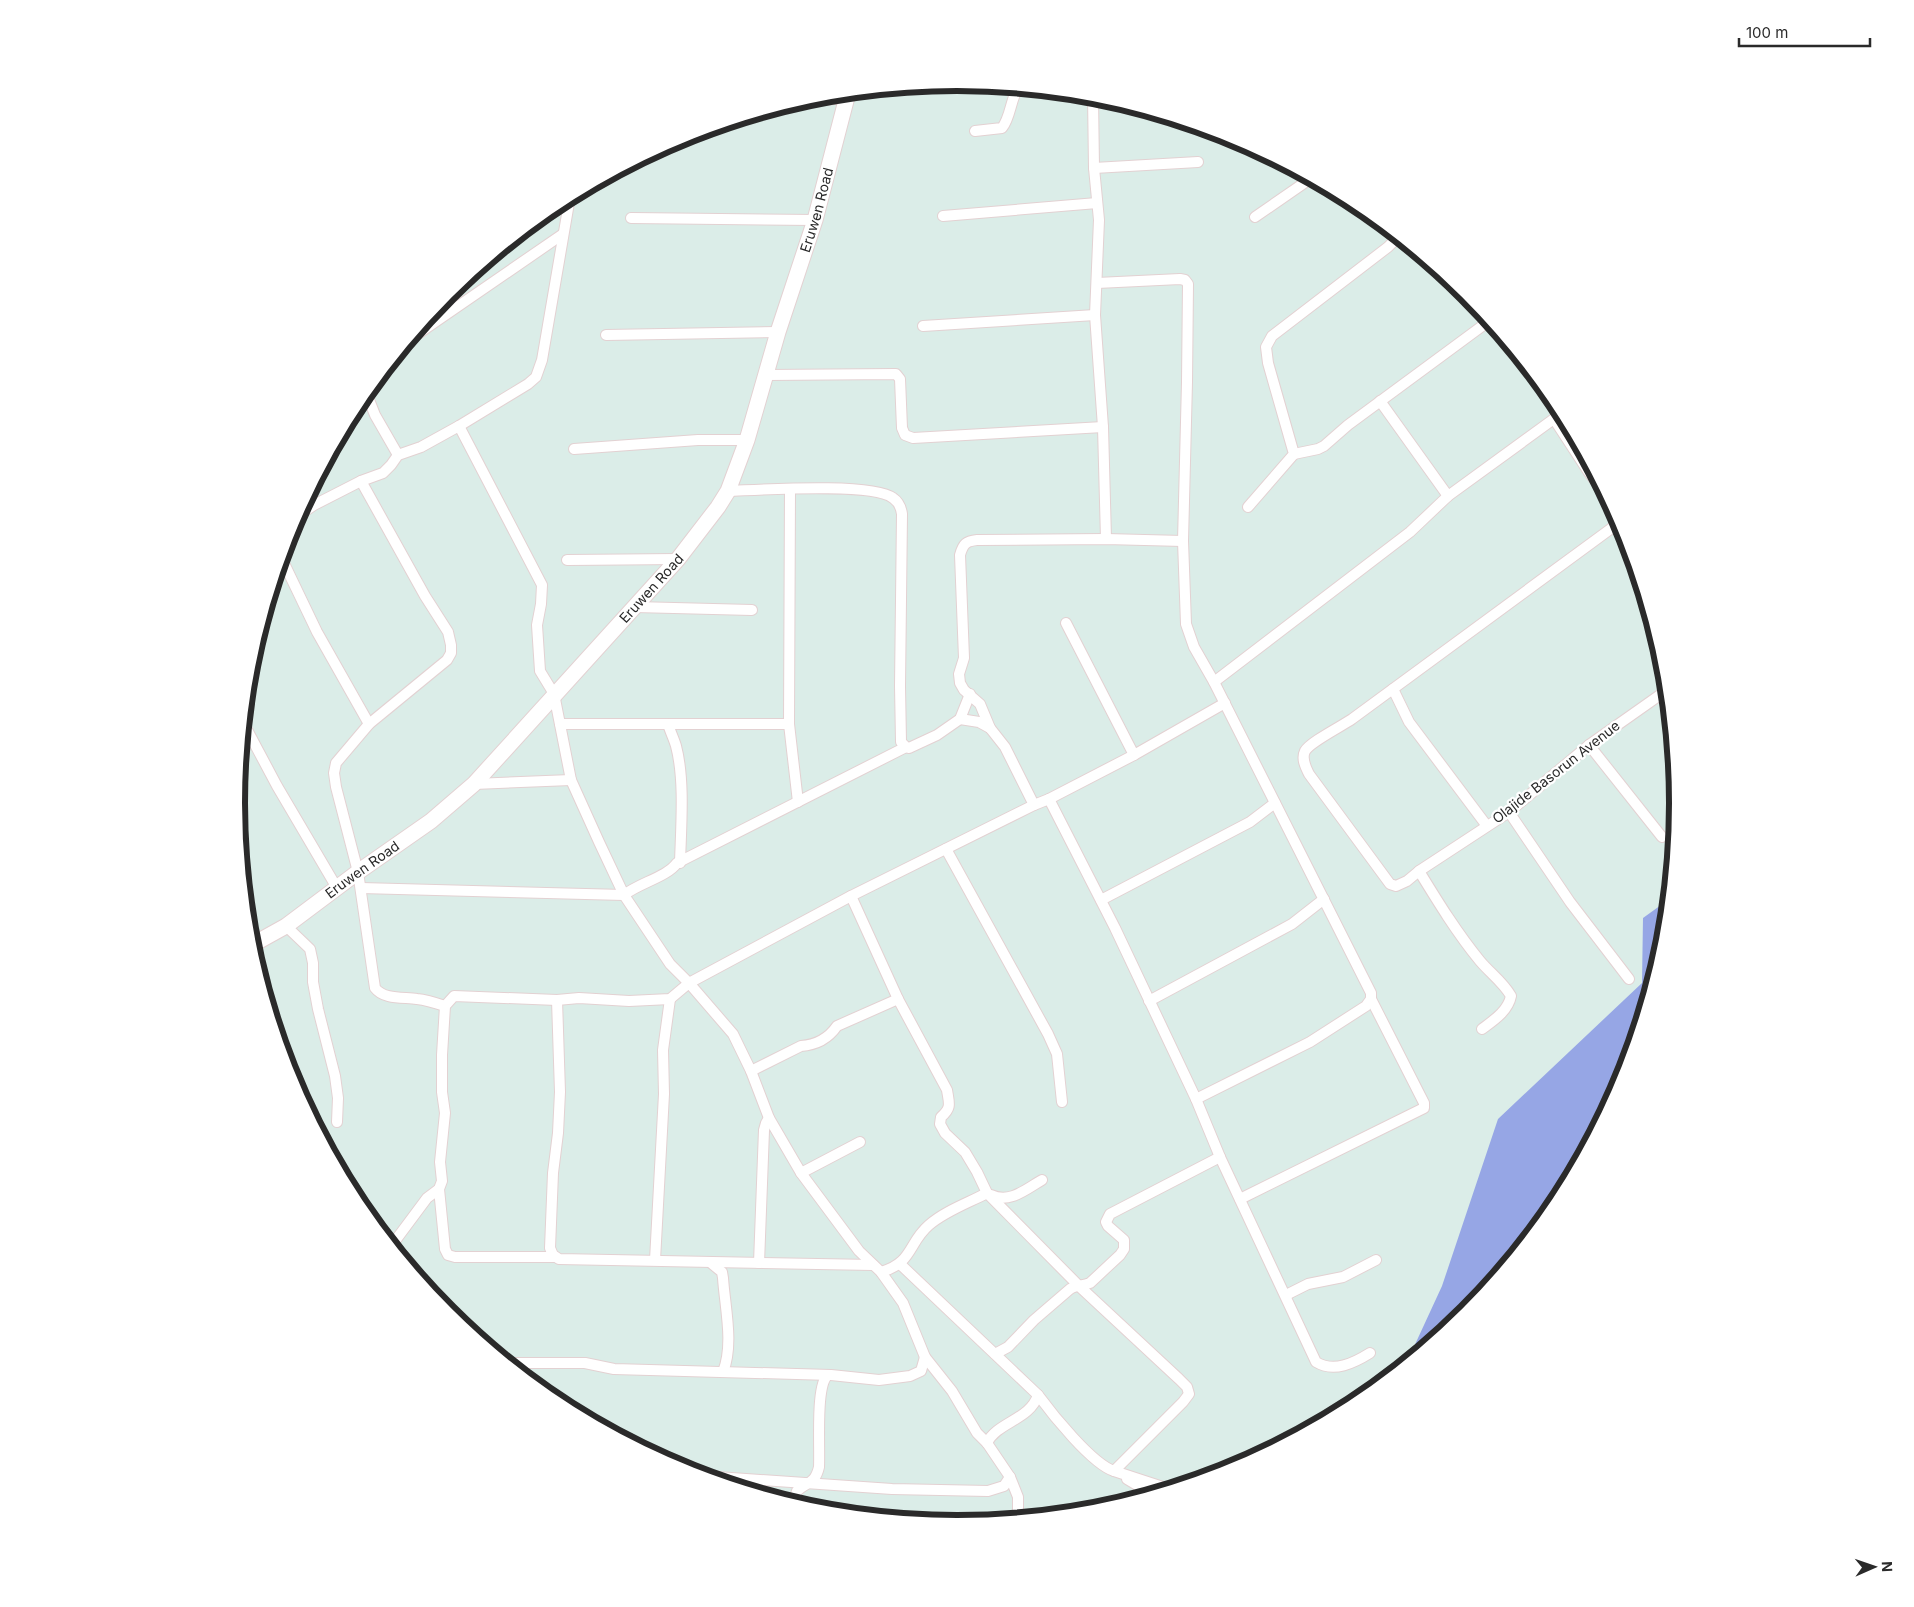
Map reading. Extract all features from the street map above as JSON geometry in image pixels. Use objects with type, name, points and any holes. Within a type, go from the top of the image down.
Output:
[{"type":"street","points":[[975,131],[1002,128],[1007,122],[1015,94]]},
{"type":"street","name":"Eruwen Road","points":[[258,942],[286,926],[358,872],[431,822],[474,784],[678,559],[728,491],[747,440],[778,332],[815,220],[846,100]]},
{"type":"street","points":[[1093,104],[1094,168],[1099,220],[1095,315],[1103,427],[1106,539]]},
{"type":"street","points":[[1094,168],[1198,162]]},
{"type":"street","points":[[1256,217],[1305,183]]},
{"type":"street","points":[[943,216],[1096,203]]},
{"type":"street","points":[[309,508],[360,481],[383,473],[398,455],[421,447],[459,426],[536,377],[542,360],[568,207]]},
{"type":"street","points":[[631,218],[815,220]]},
{"type":"street","points":[[429,326],[564,234]]},
{"type":"street","points":[[1294,454],[1268,363],[1266,347],[1272,336],[1394,241]]},
{"type":"street","points":[[1097,283],[1180,279],[1188,284],[1183,541],[1186,624],[1194,647],[1276,803],[1424,1103],[1424,1108],[1240,1199]]},
{"type":"street","points":[[924,326],[1095,315]]},
{"type":"street","points":[[1248,507],[1294,454],[1324,446],[1348,424],[1484,325]]},
{"type":"street","points":[[606,335],[778,332]]},
{"type":"street","points":[[766,375],[896,374],[900,379],[902,428],[905,435],[913,438],[1103,427]]},
{"type":"street","points":[[370,401],[375,415],[398,455]]},
{"type":"street","points":[[1380,401],[1448,496]]},
{"type":"street","points":[[1214,682],[1410,532],[1448,496],[1555,418]]},
{"type":"street","points":[[459,426],[542,586],[537,625],[540,671],[554,694],[571,780],[624,895],[670,964],[733,1034],[751,1071],[769,1118],[801,1173],[859,1251],[881,1272],[903,1303],[925,1357],[952,1391],[976,1433],[986,1443],[1010,1477],[1018,1497],[1018,1513]]},
{"type":"street","points":[[574,449],[698,440],[747,440]]},
{"type":"street","points":[[360,481],[424,596],[448,632],[451,653],[447,660],[369,724],[336,764],[334,773],[336,787],[358,872],[375,988],[378,992],[385,995],[419,999],[445,1006]]},
{"type":"street","points":[[728,491],[863,489],[892,496],[900,505],[902,514],[900,686],[902,742],[906,747]]},
{"type":"street","points":[[790,490],[789,724],[798,802]]},
{"type":"street","points":[[1487,826],[1409,722],[1393,688],[1613,527]]},
{"type":"street","points":[[1034,805],[1005,747],[990,728],[980,704],[960,683],[958,674],[964,658],[960,555],[962,546],[968,541],[977,540],[1106,539],[1183,541]]},
{"type":"street","points":[[567,560],[678,559]]},
{"type":"street","points":[[286,567],[317,632],[369,724]]},
{"type":"street","points":[[635,607],[752,610]]},
{"type":"street","points":[[1066,623],[1134,755]]},
{"type":"street","name":"Olajide Basorun Avenue","points":[[1393,688],[1352,719],[1311,746],[1305,752],[1303,760],[1309,774],[1390,884],[1396,886],[1508,812],[1589,745],[1661,695]]},
{"type":"street","points":[[361,888],[624,895],[633,888],[672,869],[677,863],[906,747],[909,748],[937,735],[960,719],[970,694]]},
{"type":"street","points":[[555,1256],[455,1257],[448,1255],[445,1249],[440,1189],[442,1181],[440,1162],[445,1113],[441,1072],[445,1006],[454,996],[557,1000],[579,998],[630,1002],[670,999],[689,983],[851,896],[1049,799],[1134,755],[1225,703]]},
{"type":"street","points":[[960,719],[979,722],[990,728]]},
{"type":"street","points":[[560,724],[789,724]]},
{"type":"street","points":[[668,724],[676,746],[679,769],[681,813],[680,863]]},
{"type":"street","points":[[249,733],[277,786],[337,888]]},
{"type":"street","points":[[1589,745],[1662,837]]},
{"type":"street","points":[[474,784],[571,780]]},
{"type":"street","points":[[1049,799],[1101,900],[1196,1099],[1220,1157],[1316,1362],[1329,1368],[1353,1364],[1370,1354]]},
{"type":"street","points":[[1101,900],[1250,822],[1276,803]]},
{"type":"street","points":[[1508,812],[1570,902],[1629,979]]},
{"type":"street","points":[[946,850],[1054,1047],[1057,1054],[1062,1102]]},
{"type":"street","points":[[1419,871],[1454,926],[1481,962],[1506,987],[1511,996],[1510,1004],[1497,1018],[1482,1029]]},
{"type":"street","points":[[851,896],[898,999],[947,1090],[949,1104],[947,1112],[941,1117],[940,1124],[945,1133],[965,1152],[987,1193],[1079,1286],[1186,1387],[1188,1394],[1183,1402],[1114,1471]]},
{"type":"street","points":[[1149,1001],[1292,924],[1324,899]]},
{"type":"street","points":[[286,926],[310,948],[318,1009],[335,1076],[338,1098],[337,1122]]},
{"type":"street","points":[[655,1260],[664,1094],[663,1050],[670,999]]},
{"type":"street","points":[[751,1071],[801,1046],[823,1040],[837,1026],[898,999]]},
{"type":"street","points":[[1196,1099],[1310,1042],[1366,1006],[1372,999]]},
{"type":"street","points":[[557,1000],[560,1092],[558,1133],[553,1173],[550,1248],[555,1256],[559,1259],[655,1260],[711,1263],[872,1264]]},
{"type":"street","points":[[759,1263],[764,1130],[769,1118]]},
{"type":"street","points":[[801,1173],[860,1142]]},
{"type":"street","points":[[995,1354],[1008,1347],[1034,1320],[1070,1289],[1074,1286],[1090,1283],[1120,1255],[1124,1249],[1124,1240],[1108,1226],[1106,1222],[1110,1214],[1220,1157]]},
{"type":"street","points":[[987,1193],[999,1199],[1008,1199],[1042,1180]]},
{"type":"street","points":[[396,1241],[427,1198],[440,1189]]},
{"type":"street","points":[[881,1272],[900,1264],[928,1226],[938,1218],[987,1193]]},
{"type":"street","points":[[1286,1295],[1308,1284],[1343,1277],[1376,1260]]},
{"type":"street","points":[[711,1263],[722,1272],[723,1278],[729,1348],[723,1372]]},
{"type":"street","points":[[900,1264],[1038,1395],[1055,1418],[1102,1466],[1159,1486]]},
{"type":"street","points":[[516,1363],[585,1363],[614,1369],[831,1376],[879,1380],[910,1376],[921,1372],[925,1357]]},
{"type":"street","points":[[795,1496],[797,1490],[816,1478],[820,1467],[820,1403],[823,1381],[826,1376]]},
{"type":"street","points":[[986,1443],[992,1434],[1015,1421],[1034,1404],[1038,1395]]},
{"type":"street","points":[[1114,1471],[1142,1491]]},
{"type":"street","points":[[728,1478],[936,1491],[988,1491],[1004,1486],[1010,1477]]},
{"type":"shaded area","points":[[1662,905],[1656,942],[1645,988],[1615,1076],[1596,1119],[1574,1160],[1522,1237],[1461,1307],[1412,1352],[1442,1286],[1498,1119],[1642,983],[1643,918]]}]
